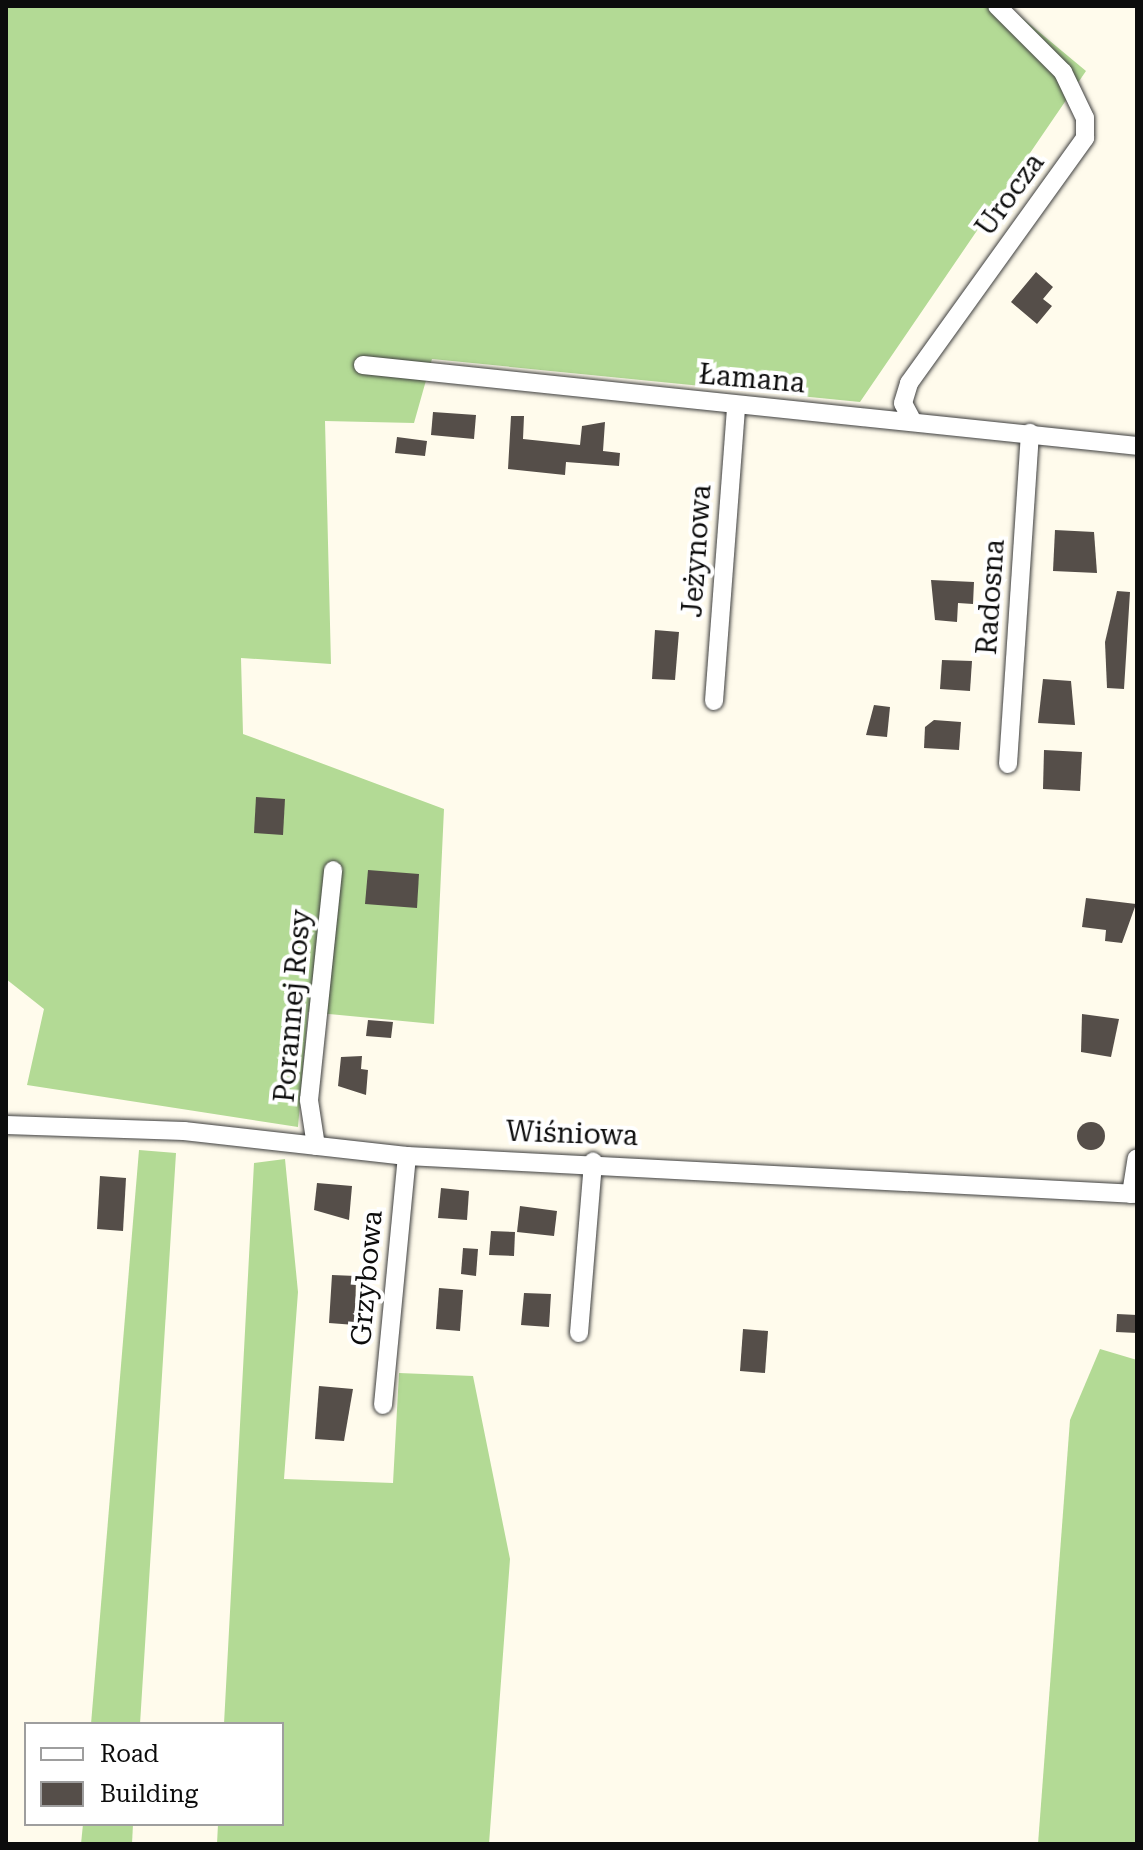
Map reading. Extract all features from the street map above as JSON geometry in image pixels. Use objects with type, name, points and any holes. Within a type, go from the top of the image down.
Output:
[{"type":"street","name":"Urocza","points":[[913,422],[903,403],[909,383],[1085,138],[1085,118],[1063,72],[997,6]]},
{"type":"street","name":"Łamana","points":[[363,365],[1137,446]]},
{"type":"street","name":"Jeżynowa","points":[[714,701],[736,406]]},
{"type":"street","name":"Radosna","points":[[1008,764],[1030,433]]},
{"type":"street","name":"Porannej Rosy","points":[[316,1146],[309,1100],[333,870]]},
{"type":"street","name":"Wiśniowa","points":[[6,1125],[184,1131],[407,1156],[593,1162],[1134,1194]]},
{"type":"street","name":"Grzybowa","points":[[383,1405],[407,1156]]},
{"type":"street","points":[[1134,1194],[1137,1158]]},
{"type":"street","points":[[579,1333],[593,1162]]},
{"type":"green space","points":[[6,6],[1008,6],[1086,71],[860,402],[432,359],[414,423],[325,421],[331,664],[241,658],[243,734],[444,809],[434,1024],[308,1012],[298,1127],[27,1085],[44,1009],[6,979]]},
{"type":"green space","points":[[139,1150],[176,1153],[140,1722],[91,1722]]},
{"type":"green space","points":[[285,1159],[298,1292],[284,1479],[393,1483],[399,1373],[473,1376],[510,1559],[489,1844],[217,1844],[218,1826],[284,1826],[284,1722],[224,1722],[254,1163]]},
{"type":"green space","points":[[1100,1349],[1137,1360],[1137,1844],[1038,1844],[1070,1420]]},
{"type":"green space","points":[[83,1826],[133,1826],[132,1844],[81,1844]]},
{"type":"building","points":[[1036,272],[1053,287],[1043,299],[1052,306],[1037,324],[1011,302]]},
{"type":"building","points":[[433,412],[476,415],[474,439],[431,435]]},
{"type":"building","points":[[511,416],[524,416],[523,439],[580,445],[582,426],[605,422],[603,451],[620,453],[619,466],[566,462],[565,475],[508,469]]},
{"type":"building","points":[[397,437],[427,441],[425,456],[395,453]]},
{"type":"building","points":[[1055,530],[1094,532],[1097,573],[1053,571]]},
{"type":"building","points":[[931,580],[974,582],[973,604],[958,603],[957,622],[935,620]]},
{"type":"building","points":[[1117,591],[1130,592],[1124,689],[1107,688],[1105,642]]},
{"type":"building","points":[[655,630],[679,632],[675,680],[652,679]]},
{"type":"building","points":[[942,660],[972,661],[970,691],[940,689]]},
{"type":"building","points":[[1043,679],[1071,681],[1075,725],[1038,723]]},
{"type":"building","points":[[874,705],[890,707],[887,737],[866,735]]},
{"type":"building","points":[[934,720],[961,722],[959,750],[924,748],[925,727]]},
{"type":"building","points":[[1044,750],[1082,752],[1080,791],[1043,789]]},
{"type":"building","points":[[256,797],[285,799],[283,835],[254,833]]},
{"type":"building","points":[[368,870],[419,874],[417,908],[365,904]]},
{"type":"building","points":[[1086,898],[1136,904],[1122,943],[1105,941],[1106,930],[1082,927]]},
{"type":"building","points":[[1082,1014],[1119,1019],[1111,1057],[1081,1052]]},
{"type":"building","points":[[368,1020],[393,1022],[391,1038],[366,1036]]},
{"type":"building","points":[[362,1056],[361,1069],[368,1070],[366,1095],[338,1086],[341,1057]]},
{"type":"building","points":[[1091,1122],[1101,1126],[1105,1136],[1101,1146],[1091,1150],[1081,1146],[1077,1136],[1081,1126]]},
{"type":"building","points":[[100,1176],[126,1178],[123,1231],[97,1229]]},
{"type":"building","points":[[317,1183],[352,1186],[349,1220],[314,1210]]},
{"type":"building","points":[[441,1188],[469,1191],[467,1220],[438,1218]]},
{"type":"building","points":[[520,1206],[557,1211],[554,1236],[517,1232]]},
{"type":"building","points":[[491,1231],[515,1232],[514,1256],[489,1255]]},
{"type":"building","points":[[463,1248],[478,1249],[476,1276],[461,1274]]},
{"type":"building","points":[[332,1275],[356,1276],[355,1325],[329,1323]]},
{"type":"building","points":[[439,1288],[463,1290],[460,1331],[436,1329]]},
{"type":"building","points":[[524,1293],[551,1294],[549,1327],[521,1325]]},
{"type":"building","points":[[1117,1314],[1137,1315],[1137,1333],[1116,1332]]},
{"type":"building","points":[[743,1329],[768,1331],[765,1373],[740,1371]]},
{"type":"building","points":[[319,1386],[353,1389],[344,1441],[315,1439]]}]
